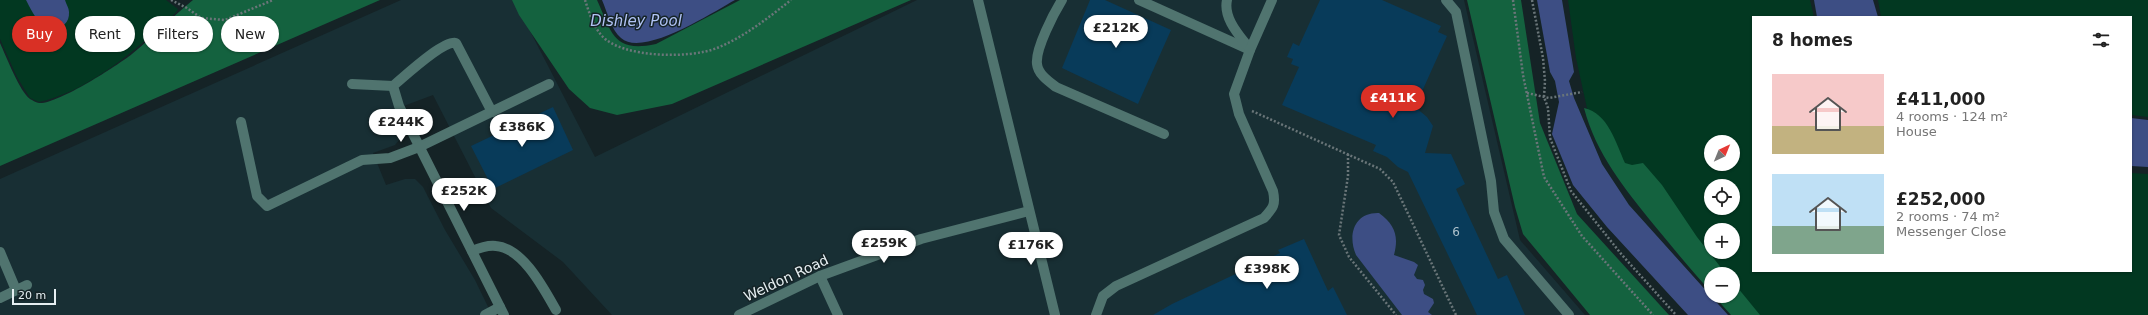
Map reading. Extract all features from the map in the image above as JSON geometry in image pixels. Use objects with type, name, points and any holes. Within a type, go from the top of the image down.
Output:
[{"type":"street","points":[[978,0],[1055,315]]},
{"type":"street","points":[[1062,0],[1040,48],[1037,63],[1040,72],[1056,87],[1164,134]]},
{"type":"street","points":[[1139,0],[1250,50]]},
{"type":"street","points":[[1227,0],[1228,15],[1233,26],[1250,50]]},
{"type":"street","points":[[1096,315],[1103,296],[1116,286],[1264,218],[1271,210],[1275,201],[1273,191],[1235,104],[1234,94],[1250,50],[1272,0]]},
{"type":"street","points":[[1446,0],[1456,12],[1491,181],[1494,212],[1504,239],[1569,315]]},
{"type":"street","points":[[352,84],[393,86],[427,58],[450,44],[456,44],[492,112]]},
{"type":"street","points":[[241,122],[257,196],[267,206],[362,160],[390,158],[419,147],[549,84]]},
{"type":"street","points":[[393,86],[399,106],[502,311],[485,315]]},
{"type":"street","name":"Weldon Road","points":[[739,315],[820,276],[921,239],[1029,211]]},
{"type":"street","points":[[472,251],[485,246],[497,246],[507,249],[530,269],[556,310]]},
{"type":"street","points":[[0,252],[16,290]]},
{"type":"street","points":[[820,276],[838,315]]},
{"type":"street","points":[[0,298],[27,285]]},
{"type":"path","points":[[172,0],[201,18],[225,20],[273,0]]},
{"type":"path","points":[[585,0],[592,20],[602,36],[621,49],[666,55],[715,49],[767,20],[791,0]]},
{"type":"path","points":[[1513,0],[1523,75],[1544,177],[1582,236],[1653,315]]},
{"type":"path","points":[[1532,0],[1543,58],[1545,81],[1544,97],[1548,108],[1550,138],[1571,191],[1622,255],[1676,315]]},
{"type":"path","points":[[1527,93],[1549,98],[1582,92]]},
{"type":"path","points":[[1235,104],[1380,168],[1393,182],[1456,315]]},
{"type":"path","points":[[1348,154],[1348,176],[1339,235],[1349,257],[1396,315]]},
{"type":"shaded area","points":[[401,0],[514,0],[595,157],[917,0],[1464,0],[1520,240],[1585,315],[612,315],[563,262],[491,208],[433,95],[393,110],[401,130],[401,138],[395,145],[373,153],[386,185],[405,179],[415,179],[423,187],[445,230],[475,280],[492,315],[0,315],[0,179]]},
{"type":"green space","points":[[0,0],[166,0],[178,9],[172,16],[143,16],[143,42],[135,49],[135,16],[75,16],[75,52],[131,52],[89,82],[56,97],[39,102],[30,98],[17,77],[0,39]]},
{"type":"green space","points":[[193,0],[380,0],[279,44],[279,16],[221,16],[221,52],[261,52],[0,166],[0,43],[9,65],[26,95],[38,103],[47,102],[72,92],[86,84],[124,60],[143,44],[143,52],[213,52],[213,16],[175,16]]},
{"type":"green space","points":[[512,0],[597,0],[606,22],[616,38],[622,43],[631,46],[642,46],[656,44],[740,0],[911,0],[672,104],[617,115],[590,108],[569,89],[519,15]]},
{"type":"green space","points":[[1467,0],[1521,0],[1540,123],[1577,214],[1669,315],[1590,315],[1523,234],[1515,207]]},
{"type":"green space","points":[[1568,0],[1810,0],[1814,16],[1752,16],[1752,272],[2132,272],[2132,173],[2148,174],[2148,315],[1733,315],[1733,303],[1740,303],[1740,267],[1705,267],[1590,122],[1576,58]]},
{"type":"green space","points":[[1878,0],[2148,0],[2148,117],[2132,115],[2132,16],[1881,16]]},
{"type":"green space","points":[[1584,108],[1592,111],[1605,122],[1625,163],[1632,165],[1643,163],[1662,185],[1704,246],[1704,259],[1714,259],[1721,267],[1704,267],[1704,284],[1654,225],[1622,184],[1604,156],[1589,125]]},
{"type":"green space","points":[[1740,291],[1760,315],[1731,315],[1720,303],[1740,303]]},
{"type":"water","points":[[26,0],[65,0],[69,9],[69,17],[67,22],[67,16],[35,16]]},
{"type":"water","name":"Dishley Pool","points":[[602,0],[735,0],[678,31],[661,38],[645,42],[631,43],[618,35]]},
{"type":"water","points":[[1537,0],[1562,0],[1574,72],[1569,81],[1574,98],[1602,164],[1629,205],[1704,288],[1704,303],[1717,303],[1728,315],[1688,315],[1607,227],[1573,185],[1552,134],[1559,102],[1555,81],[1550,72]]},
{"type":"water","points":[[1814,0],[1873,0],[1878,16],[1817,16]]},
{"type":"water","points":[[2132,118],[2148,120],[2148,167],[2132,166]]},
{"type":"water","points":[[1379,213],[1389,222],[1394,231],[1396,242],[1394,255],[1414,262],[1418,265],[1414,275],[1417,279],[1423,280],[1425,285],[1423,290],[1424,294],[1433,299],[1434,303],[1428,312],[1432,315],[1402,315],[1356,255],[1352,239],[1355,226],[1364,216]]},
{"type":"building","points":[[1090,0],[1105,0],[1171,30],[1138,104],[1062,68]]},
{"type":"building","points":[[1320,0],[1382,0],[1441,26],[1438,32],[1447,36],[1415,107],[1427,117],[1433,126],[1425,153],[1451,154],[1465,184],[1456,189],[1498,279],[1507,275],[1525,315],[1477,315],[1408,172],[1398,167],[1387,157],[1373,151],[1376,145],[1282,105],[1299,67],[1291,64],[1293,59],[1287,57],[1293,43],[1299,46]]},
{"type":"building","points":[[553,107],[573,150],[493,189],[471,146]]},
{"type":"building","points":[[1304,239],[1328,291],[1333,287],[1347,315],[1153,315],[1172,304],[1280,253],[1278,250]]}]
